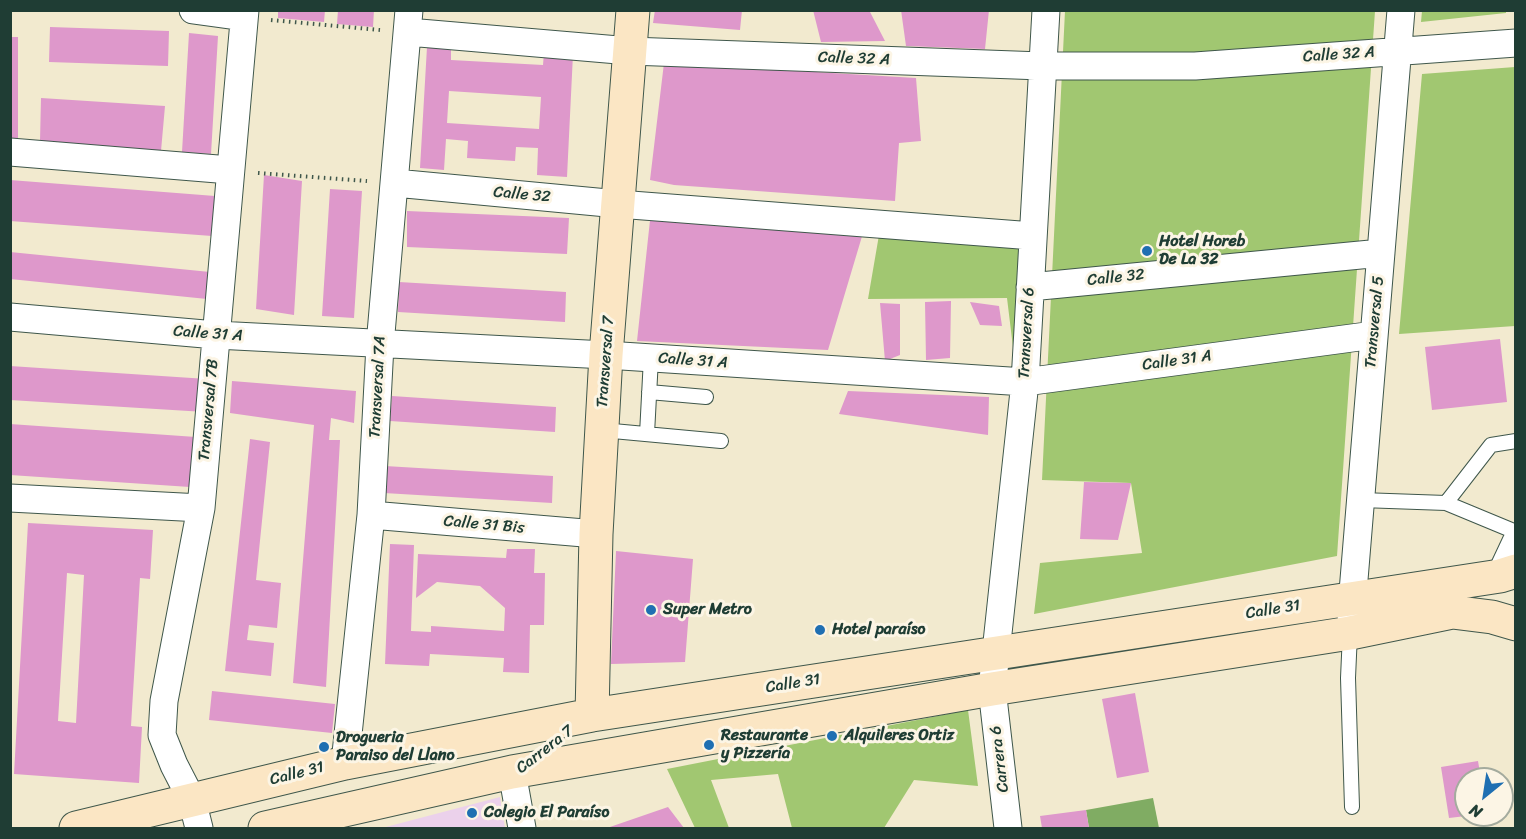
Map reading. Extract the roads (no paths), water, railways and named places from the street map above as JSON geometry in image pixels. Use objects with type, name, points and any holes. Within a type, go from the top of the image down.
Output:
[{"type":"main road","name":"Transversal 7","points":[[591,714],[596,534],[606,355],[633,10]]},
{"type":"main road","name":"Calle 31","points":[[76,828],[195,814],[345,763],[591,714],[996,654],[1508,574]]},
{"type":"main road","name":"Calle 31","points":[[265,828],[512,772],[992,689],[1350,633],[1452,612],[1492,617],[1515,624]]},
{"type":"main road","name":"Carrera 7","points":[[512,772],[591,714]]},
{"type":"street","points":[[193,10],[244,14]]},
{"type":"street","name":"Transversal 6","points":[[992,689],[1025,382],[1046,10]]},
{"type":"street","name":"Transversal 5","points":[[1350,633],[1401,10]]},
{"type":"street","name":"Transversal 7B","points":[[195,814],[162,735],[164,701],[201,508],[244,14]]},
{"type":"street","name":"Calle 32 A","points":[[408,21],[630,51],[1042,66],[1195,66],[1515,43]]},
{"type":"street","name":"Transversal 7A","points":[[345,763],[371,515],[380,345],[408,21]]},
{"type":"street","points":[[10,152],[230,171]]},
{"type":"street","name":"Calle 32","points":[[395,183],[618,204],[1033,236]]},
{"type":"street","name":"Calle 32","points":[[1030,287],[1381,253]]},
{"type":"street","name":"Calle 31 A","points":[[10,318],[216,335],[606,355],[1025,382],[1374,335]]},
{"type":"street","points":[[10,498],[201,508]]},
{"type":"street","name":"Calle 31 Bis","points":[[371,515],[596,534]]},
{"type":"street","points":[[1508,574],[1515,542]]},
{"type":"street","name":"Carrera 6","points":[[992,689],[1008,828]]},
{"type":"street","name":"Carrera 7","points":[[512,772],[522,828]]},
{"type":"lane","points":[[647,434],[651,358]]},
{"type":"lane","points":[[649,392],[706,397]]},
{"type":"lane","points":[[602,430],[721,441]]},
{"type":"lane","points":[[1446,502],[1491,445],[1515,441]]},
{"type":"lane","points":[[1361,500],[1446,502],[1515,532]]},
{"type":"lane","points":[[1350,633],[1348,678],[1352,807]]},
{"type":"place","name":"Hotel Horeb De La 32","points":[[1147,251]]},
{"type":"place","name":"Super Metro","points":[[651,610]]},
{"type":"place","name":"Hotel paraíso","points":[[820,630]]},
{"type":"place","name":"Alquileres Ortiz","points":[[832,736]]},
{"type":"place","name":"Restaurante y Pizzería","points":[[709,745]]},
{"type":"place","name":"Drogueria Paraiso del Llano","points":[[324,747]]},
{"type":"place","name":"Colegio El Paraíso","points":[[472,813]]}]
